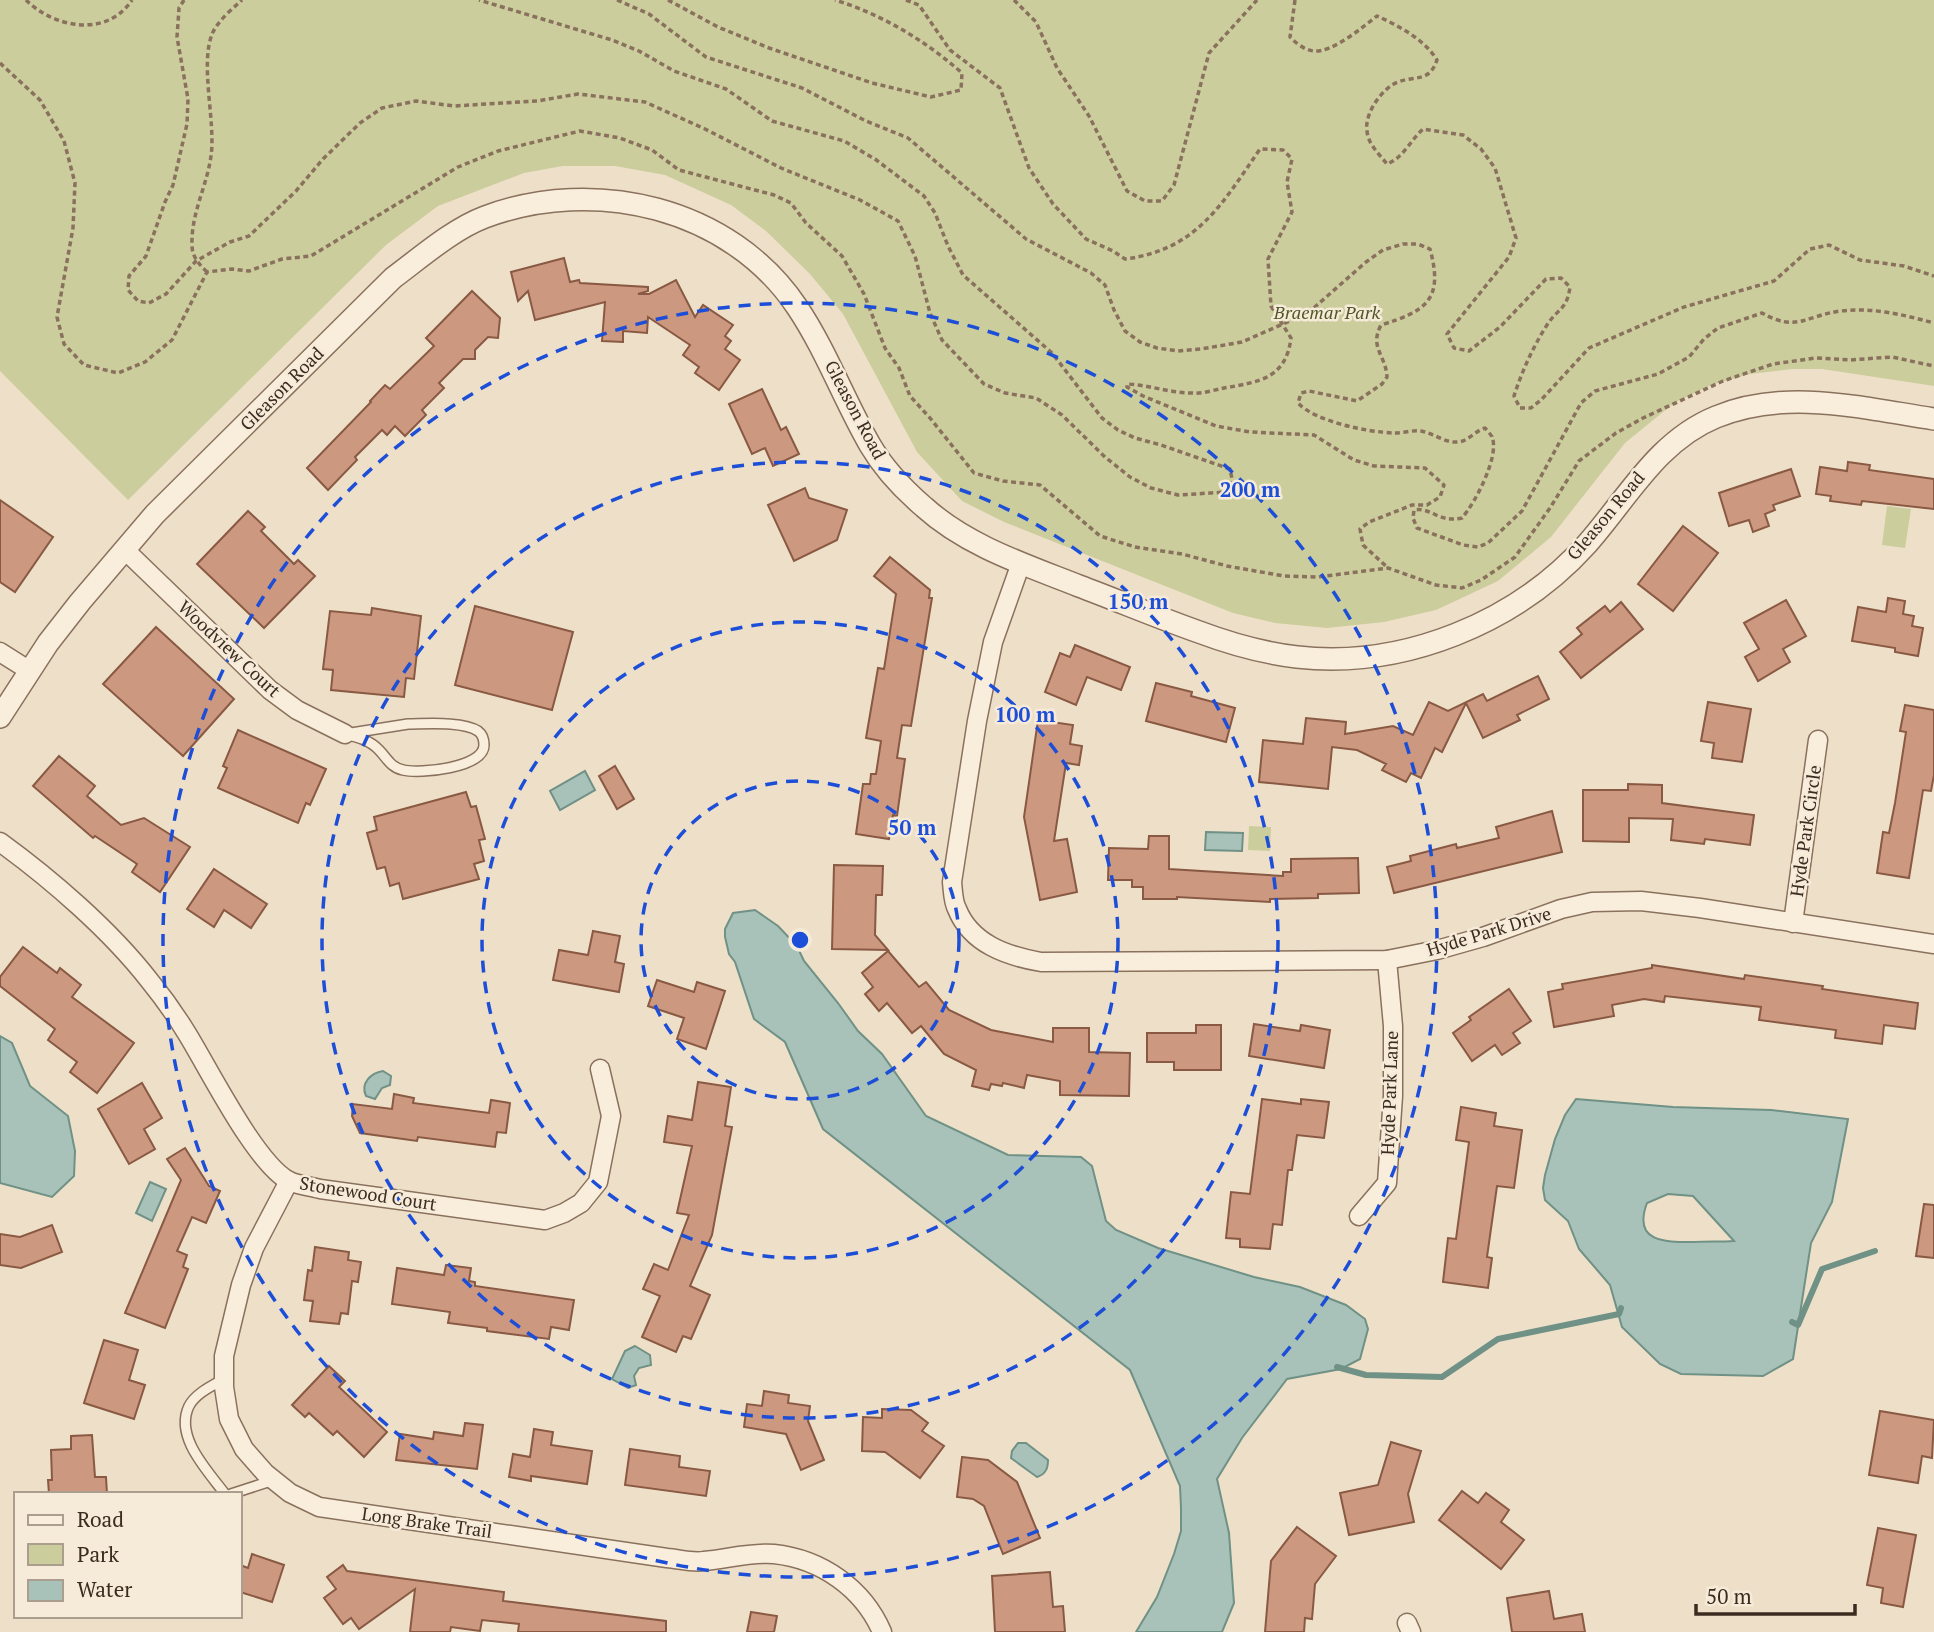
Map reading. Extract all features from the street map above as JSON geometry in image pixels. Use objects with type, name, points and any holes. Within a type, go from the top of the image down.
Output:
[{"type":"street","name":"Gleason Road","points":[[0,717],[79,602],[124,548],[393,278],[481,219],[532,203],[580,198],[632,202],[678,215],[724,237],[762,266],[794,303],[820,345],[871,447],[896,481],[928,511],[958,533],[1021,563],[1199,632],[1248,649],[1299,657],[1353,657],[1406,650],[1456,635],[1502,612],[1545,584],[1586,545],[1647,468],[1680,438],[1715,417],[1751,406],[1795,401],[1836,404],[1934,419]]},
{"type":"street","name":"Woodview Court","points":[[124,548],[270,690],[297,710],[345,734]]},
{"type":"street","name":"Hyde Park Drive","points":[[1021,563],[993,642],[977,721],[952,882],[956,909],[971,932],[995,950],[1016,958],[1041,962],[1387,960],[1483,937],[1561,909],[1592,902],[1641,901],[1934,944]]},
{"type":"street","points":[[0,652],[30,671]]},
{"type":"street","name":"Hyde Park Circle","points":[[1793,923],[1818,740]]},
{"type":"street","name":"Stonewood Court","points":[[0,842],[24,859],[106,933],[148,978],[184,1028],[254,1144],[269,1165],[289,1181],[320,1189],[545,1220],[581,1203],[598,1182],[611,1116],[600,1069]]},
{"type":"street","name":"Hyde Park Lane","points":[[1359,1216],[1387,1183],[1393,1096],[1393,1026],[1387,960]]},
{"type":"street","name":"Long Brake Trail","points":[[289,1181],[254,1248],[241,1285],[224,1356],[224,1379],[229,1419],[244,1449],[265,1473],[290,1493],[319,1507],[678,1559],[702,1562],[773,1554],[806,1561],[837,1576],[863,1599],[882,1632]]},
{"type":"lane","points":[[440,724],[479,732],[485,740],[484,750],[478,759],[446,769],[412,772],[399,770],[387,762],[378,749],[362,738],[345,734],[377,727],[440,724]]},
{"type":"lane","points":[[223,1492],[190,1444],[186,1424],[189,1406],[202,1392],[224,1379]]},
{"type":"lane","points":[[237,1492],[274,1480]]},
{"type":"path","points":[[26,0],[54,19],[78,25],[97,25],[116,15],[132,0]]},
{"type":"path","points":[[207,272],[196,261],[192,248],[193,220],[211,156],[208,59],[213,32],[230,10],[242,0]]},
{"type":"path","points":[[617,0],[649,14],[706,57],[802,88],[866,121],[908,138],[923,148],[1026,239],[1091,273],[1105,285],[1125,331],[1140,342],[1157,348],[1178,351],[1242,342],[1308,313],[1383,250],[1404,244],[1418,244],[1430,249],[1434,264],[1434,287],[1429,302],[1412,316],[1381,325],[1376,335],[1376,347],[1387,366],[1387,377],[1382,384],[1357,401],[1309,391],[1301,393],[1298,404],[1306,412],[1349,426],[1393,433],[1421,431],[1454,443],[1466,441],[1475,432],[1485,428],[1492,437],[1494,450],[1472,506],[1462,518],[1448,521],[1423,508],[1414,510],[1413,518],[1417,528],[1430,534],[1478,547],[1488,543],[1522,511],[1581,403],[1595,391],[1658,374],[1689,357],[1704,339],[1718,328],[1762,313],[1794,324],[1840,311],[1862,310],[1934,323]]},
{"type":"path","points":[[668,0],[718,27],[769,48],[872,83],[931,97],[961,90],[962,73],[941,55],[859,7],[835,0]]},
{"type":"path","points":[[906,0],[919,5],[950,50],[1000,88],[1029,168],[1053,204],[1086,239],[1125,259],[1144,256],[1188,238],[1229,197],[1260,149],[1283,150],[1292,159],[1287,182],[1292,212],[1268,259],[1271,306],[1291,338],[1289,355],[1268,377],[1193,394],[1148,385],[1127,384],[1126,387],[1216,426],[1250,432],[1314,435],[1354,460],[1374,466],[1425,468],[1444,485],[1440,496],[1427,505],[1412,505],[1370,522],[1360,529],[1363,545],[1388,568],[1436,585],[1462,588],[1481,580],[1515,557],[1527,543],[1579,461],[1616,433],[1723,381],[1773,364],[1816,358],[1850,360],[1892,357],[1934,366]]},
{"type":"path","points":[[1014,0],[1036,22],[1057,68],[1089,116],[1127,191],[1145,201],[1162,201],[1174,186],[1209,53],[1257,0]]},
{"type":"path","points":[[1295,0],[1290,37],[1299,46],[1314,52],[1333,46],[1377,16],[1410,34],[1431,50],[1437,60],[1434,70],[1422,78],[1399,82],[1385,89],[1371,111],[1366,130],[1372,147],[1387,164],[1397,160],[1423,129],[1462,135],[1480,149],[1495,167],[1516,238],[1509,257],[1447,334],[1454,348],[1469,351],[1500,327],[1546,279],[1561,278],[1570,287],[1568,302],[1550,321],[1521,374],[1514,396],[1520,408],[1531,408],[1541,400],[1589,348],[1684,307],[1774,281],[1810,248],[1829,245],[1860,260],[1904,266],[1934,276]]},
{"type":"path","points":[[0,63],[40,100],[64,141],[75,183],[74,228],[57,317],[64,344],[84,365],[118,373],[145,362],[172,340],[207,272]]},
{"type":"path","points":[[207,272],[232,269],[249,271],[282,259],[311,256],[458,167],[498,152],[580,131],[620,138],[652,150],[680,170],[774,195],[790,204],[806,223],[842,256],[864,295],[885,348],[899,368],[910,396],[974,473],[1003,481],[1041,485],[1100,536],[1135,547],[1182,554],[1227,566],[1284,576],[1318,578],[1388,568]]},
{"type":"green space","name":"Braemar Park","points":[[0,0],[1934,0],[1934,386],[1822,369],[1750,374],[1711,385],[1674,403],[1625,443],[1551,537],[1498,581],[1436,610],[1384,622],[1327,628],[1275,623],[1233,613],[1004,522],[962,501],[917,452],[843,314],[810,274],[766,231],[731,205],[665,175],[615,166],[563,166],[524,173],[438,206],[386,245],[128,500],[0,371]]},
{"type":"green space","points":[[1887,506],[1911,509],[1905,548],[1882,545]]},
{"type":"green space","points":[[1249,826],[1271,827],[1270,851],[1248,850]]},
{"type":"water","points":[[585,771],[595,790],[560,810],[550,791]]},
{"type":"water","points":[[1206,832],[1243,833],[1242,851],[1205,850]]},
{"type":"water","points":[[755,910],[778,926],[797,946],[804,961],[858,1031],[882,1054],[926,1116],[1008,1155],[1081,1157],[1092,1166],[1106,1221],[1116,1230],[1158,1248],[1254,1277],[1300,1287],[1346,1305],[1365,1319],[1368,1329],[1360,1359],[1341,1369],[1287,1379],[1242,1438],[1217,1479],[1229,1533],[1234,1603],[1222,1632],[1136,1632],[1157,1597],[1174,1554],[1181,1531],[1181,1508],[1180,1486],[1130,1370],[823,1129],[785,1042],[754,1019],[735,962],[729,954],[725,929],[733,913]]},
{"type":"water","points":[[0,1036],[12,1043],[30,1086],[68,1116],[75,1151],[74,1176],[52,1197],[0,1183]]},
{"type":"water","points":[[383,1071],[391,1076],[390,1085],[382,1088],[375,1099],[366,1096],[364,1087],[368,1079]]},
{"type":"water","points":[[1576,1099],[1673,1107],[1771,1110],[1848,1119],[1832,1202],[1811,1243],[1793,1359],[1763,1376],[1681,1374],[1660,1364],[1622,1327],[1610,1285],[1579,1249],[1568,1221],[1545,1200],[1545,1175],[1565,1115]],"holes":[[[1668,1194],[1693,1196],[1734,1241],[1673,1242],[1654,1238],[1648,1233],[1644,1226],[1647,1203]]]},
{"type":"water","points":[[150,1182],[166,1189],[152,1221],[136,1213]]},
{"type":"water","points":[[635,1346],[650,1355],[651,1365],[639,1368],[634,1376],[636,1385],[628,1388],[612,1379],[625,1351]]},
{"type":"water","points":[[1018,1443],[1026,1443],[1048,1460],[1043,1474],[1037,1477],[1011,1458]]},
{"type":"building","points":[[564,258],[570,282],[579,280],[580,283],[648,287],[648,291],[638,294],[649,294],[676,280],[695,317],[703,305],[733,325],[725,336],[731,341],[725,349],[740,360],[719,390],[695,373],[699,367],[683,355],[690,345],[648,317],[647,333],[623,331],[623,342],[602,341],[605,302],[535,320],[528,291],[518,301],[511,272]]},
{"type":"building","points":[[472,291],[500,318],[498,338],[488,337],[475,350],[475,359],[463,359],[439,383],[444,388],[422,410],[426,415],[405,436],[395,426],[387,435],[382,430],[328,490],[307,468],[385,385],[390,389],[434,346],[426,338]]},
{"type":"building","points":[[762,389],[781,430],[786,427],[799,454],[773,466],[765,448],[752,454],[729,404]]},
{"type":"building","points":[[1848,462],[1870,465],[1869,470],[1934,479],[1934,509],[1862,501],[1861,505],[1830,501],[1831,496],[1816,494],[1820,467],[1847,471]]},
{"type":"building","points":[[1791,469],[1800,496],[1773,505],[1775,510],[1765,514],[1769,526],[1753,532],[1749,520],[1729,526],[1719,493]]},
{"type":"building","points":[[805,488],[809,498],[847,510],[837,540],[794,561],[768,505]]},
{"type":"building","points":[[0,500],[53,537],[15,592],[0,582]]},
{"type":"building","points":[[248,511],[265,527],[261,531],[294,564],[298,560],[315,576],[264,628],[197,564]]},
{"type":"building","points":[[1683,526],[1718,553],[1673,611],[1638,584]]},
{"type":"building","points":[[890,557],[930,590],[929,598],[932,598],[911,726],[902,725],[897,758],[905,759],[897,816],[893,815],[889,839],[856,834],[863,784],[870,784],[871,774],[876,774],[881,741],[866,738],[878,668],[884,669],[896,594],[874,576]]},
{"type":"building","points":[[1888,598],[1905,601],[1903,614],[1914,616],[1912,626],[1923,628],[1918,656],[1895,652],[1895,648],[1852,641],[1858,607],[1886,612]]},
{"type":"building","points":[[1786,600],[1806,636],[1783,649],[1790,662],[1758,681],[1745,657],[1759,649],[1744,623]]},
{"type":"building","points":[[1621,602],[1643,629],[1581,678],[1560,652],[1582,634],[1577,628],[1605,606],[1610,612]]},
{"type":"building","points":[[475,606],[573,632],[552,710],[455,685]]},
{"type":"building","points":[[372,608],[421,616],[414,679],[406,678],[404,697],[331,690],[333,670],[323,669],[330,611],[371,615]]},
{"type":"building","points":[[156,627],[234,699],[183,756],[103,684]]},
{"type":"building","points":[[1075,645],[1130,667],[1121,690],[1087,677],[1076,705],[1045,692],[1060,653],[1070,657]]},
{"type":"building","points":[[1538,676],[1549,699],[1517,715],[1520,720],[1483,738],[1466,703],[1442,752],[1435,748],[1421,778],[1411,773],[1406,782],[1382,770],[1386,764],[1357,750],[1332,747],[1328,789],[1259,782],[1263,740],[1303,744],[1306,718],[1346,722],[1345,734],[1393,726],[1413,735],[1429,702],[1448,711],[1483,694],[1487,701]]},
{"type":"building","points":[[1156,683],[1192,692],[1191,696],[1235,708],[1226,742],[1146,721]]},
{"type":"building","points":[[1708,702],[1751,709],[1742,762],[1712,758],[1714,743],[1701,741]]},
{"type":"building","points":[[1905,705],[1934,710],[1934,775],[1931,791],[1923,790],[1909,878],[1877,873],[1883,832],[1889,833],[1895,803],[1906,732],[1900,731]]},
{"type":"building","points":[[1038,720],[1073,725],[1070,744],[1082,746],[1079,765],[1066,763],[1054,841],[1067,839],[1077,892],[1040,900],[1024,817]]},
{"type":"building","points":[[238,730],[326,769],[310,805],[306,803],[298,823],[218,788],[227,768],[223,766]]},
{"type":"building","points":[[59,756],[95,786],[87,796],[121,825],[144,818],[190,847],[160,892],[132,872],[137,864],[95,836],[93,838],[33,786]]},
{"type":"building","points":[[615,766],[634,799],[617,809],[599,776]]},
{"type":"building","points":[[1628,784],[1662,785],[1662,803],[1754,815],[1750,845],[1705,839],[1704,844],[1671,840],[1673,819],[1629,818],[1629,842],[1583,841],[1583,790],[1628,790]]},
{"type":"building","points":[[466,792],[471,807],[476,806],[485,839],[479,840],[484,861],[474,864],[479,879],[403,899],[399,883],[390,886],[385,867],[377,869],[367,833],[377,830],[374,817]]},
{"type":"building","points":[[1552,811],[1562,852],[1394,893],[1387,867],[1411,861],[1410,856],[1456,844],[1457,848],[1499,838],[1496,827]]},
{"type":"building","points":[[1149,836],[1169,836],[1169,869],[1283,876],[1283,872],[1291,872],[1291,859],[1358,858],[1359,893],[1318,894],[1318,898],[1270,899],[1270,902],[1177,897],[1143,899],[1143,887],[1132,887],[1132,880],[1108,880],[1109,848],[1148,849]]},
{"type":"building","points":[[834,865],[883,866],[882,895],[876,895],[875,935],[888,950],[832,949]]},
{"type":"building","points":[[214,869],[267,904],[251,928],[224,910],[214,927],[187,909]]},
{"type":"building","points":[[593,931],[620,936],[615,962],[624,964],[619,992],[553,980],[559,950],[588,955]]},
{"type":"building","points":[[23,947],[57,973],[60,968],[81,985],[72,997],[134,1043],[97,1093],[70,1072],[77,1062],[48,1040],[55,1029],[0,986],[0,977]]},
{"type":"building","points":[[888,951],[919,987],[926,982],[949,1010],[991,1030],[1053,1042],[1053,1028],[1089,1028],[1089,1052],[1130,1053],[1129,1096],[1060,1095],[1060,1081],[1027,1075],[1024,1088],[1003,1083],[1002,1086],[991,1084],[989,1090],[972,1086],[976,1070],[944,1054],[921,1026],[912,1033],[887,1003],[879,1011],[865,994],[873,987],[862,973]]},
{"type":"building","points":[[1652,965],[1744,979],[1745,975],[1823,986],[1822,989],[1918,1003],[1915,1029],[1884,1025],[1882,1044],[1835,1038],[1836,1030],[1759,1020],[1761,1007],[1665,996],[1664,1002],[1644,999],[1612,1005],[1614,1016],[1554,1027],[1548,992],[1563,989],[1562,984],[1652,968]]},
{"type":"building","points":[[657,980],[694,992],[697,982],[725,991],[706,1049],[677,1039],[684,1018],[648,1006]]},
{"type":"building","points":[[1509,989],[1531,1021],[1513,1033],[1520,1043],[1502,1055],[1495,1045],[1472,1061],[1453,1033],[1471,1020],[1469,1017]]},
{"type":"building","points":[[1254,1024],[1300,1031],[1301,1025],[1330,1030],[1324,1068],[1249,1056]]},
{"type":"building","points":[[1196,1025],[1221,1025],[1221,1070],[1174,1070],[1174,1062],[1147,1062],[1147,1033],[1196,1033]]},
{"type":"building","points":[[698,1082],[731,1087],[725,1126],[732,1127],[712,1235],[690,1286],[710,1295],[691,1339],[683,1336],[676,1352],[642,1337],[660,1296],[643,1289],[654,1264],[668,1270],[689,1215],[677,1213],[692,1146],[664,1142],[668,1116],[692,1120]]},
{"type":"building","points":[[142,1083],[162,1118],[144,1129],[155,1149],[129,1164],[98,1109]]},
{"type":"building","points":[[394,1094],[414,1098],[413,1103],[489,1113],[491,1100],[510,1103],[506,1133],[497,1132],[495,1147],[360,1133],[352,1116],[353,1104],[392,1109]]},
{"type":"building","points":[[1262,1099],[1301,1104],[1301,1099],[1329,1102],[1324,1138],[1297,1135],[1292,1170],[1288,1170],[1282,1225],[1273,1224],[1270,1249],[1240,1247],[1240,1239],[1226,1238],[1231,1192],[1250,1194]]},
{"type":"building","points":[[1461,1107],[1496,1113],[1494,1126],[1522,1130],[1514,1188],[1497,1186],[1487,1257],[1492,1258],[1488,1288],[1443,1282],[1448,1238],[1456,1239],[1469,1142],[1456,1140]]},
{"type":"building","points":[[185,1148],[209,1186],[220,1191],[206,1223],[192,1217],[177,1251],[187,1255],[183,1267],[188,1269],[165,1328],[125,1313],[181,1180],[167,1159]]},
{"type":"building","points":[[1924,1204],[1934,1205],[1934,1258],[1916,1256]]},
{"type":"building","points":[[52,1225],[62,1252],[21,1268],[0,1265],[0,1234],[20,1237]]},
{"type":"building","points":[[315,1247],[349,1252],[348,1260],[361,1262],[358,1282],[352,1281],[348,1314],[341,1313],[339,1324],[310,1321],[313,1301],[304,1300],[308,1270],[312,1271]]},
{"type":"building","points":[[446,1265],[471,1268],[469,1281],[475,1282],[475,1286],[574,1300],[569,1330],[551,1327],[549,1339],[487,1331],[487,1328],[448,1323],[450,1312],[392,1304],[397,1268],[444,1275]]},
{"type":"building","points":[[104,1340],[138,1350],[129,1380],[145,1385],[134,1419],[84,1403]]},
{"type":"building","points":[[329,1366],[345,1381],[339,1387],[387,1432],[364,1457],[337,1431],[333,1435],[309,1413],[305,1417],[292,1405]]},
{"type":"building","points":[[764,1391],[789,1395],[788,1403],[810,1406],[808,1421],[824,1460],[801,1470],[786,1434],[744,1427],[747,1404],[762,1406]]},
{"type":"building","points":[[882,1409],[911,1410],[928,1423],[922,1431],[944,1446],[920,1478],[885,1452],[862,1451],[863,1417],[882,1418]]},
{"type":"building","points":[[1880,1411],[1934,1420],[1932,1458],[1922,1456],[1918,1483],[1869,1475]]},
{"type":"building","points":[[465,1423],[483,1425],[477,1469],[396,1460],[400,1434],[433,1439],[434,1432],[463,1436]]},
{"type":"building","points":[[534,1429],[553,1432],[551,1445],[592,1451],[587,1484],[531,1476],[531,1481],[509,1477],[513,1454],[530,1457]]},
{"type":"building","points":[[92,1435],[95,1477],[106,1477],[107,1492],[49,1492],[48,1480],[52,1480],[51,1450],[71,1449],[71,1436]]},
{"type":"building","points":[[1391,1442],[1421,1451],[1408,1494],[1414,1522],[1349,1535],[1340,1493],[1378,1485]]},
{"type":"building","points":[[630,1449],[680,1456],[679,1467],[710,1471],[706,1496],[625,1485]]},
{"type":"building","points":[[962,1457],[988,1460],[1017,1482],[1040,1538],[1003,1554],[984,1506],[973,1499],[957,1497]]},
{"type":"building","points":[[1462,1491],[1478,1503],[1486,1493],[1509,1510],[1501,1522],[1524,1540],[1501,1569],[1439,1520]]},
{"type":"building","points":[[1297,1527],[1336,1556],[1315,1584],[1312,1619],[1305,1618],[1304,1632],[1265,1632],[1271,1561]]},
{"type":"building","points":[[1878,1528],[1916,1535],[1903,1607],[1881,1603],[1883,1588],[1867,1585]]},
{"type":"building","points":[[252,1554],[284,1565],[272,1602],[242,1593],[242,1566],[248,1568]]},
{"type":"building","points":[[343,1565],[347,1571],[504,1592],[503,1601],[666,1621],[666,1632],[518,1632],[519,1624],[482,1620],[480,1631],[451,1627],[450,1632],[410,1632],[415,1589],[359,1629],[351,1618],[343,1624],[324,1598],[336,1589],[327,1577]]},
{"type":"building","points":[[1050,1572],[1053,1607],[1063,1606],[1065,1632],[995,1632],[992,1576]]},
{"type":"building","points":[[1549,1591],[1554,1619],[1582,1614],[1585,1632],[1512,1632],[1507,1598]]},
{"type":"building","points":[[751,1612],[777,1616],[774,1632],[747,1632]]},
{"type":"waterway","points":[[1792,1322],[1798,1325],[1822,1269],[1875,1251]]},
{"type":"waterway","points":[[1337,1367],[1366,1375],[1442,1377],[1498,1339],[1619,1314],[1621,1308]]}]
